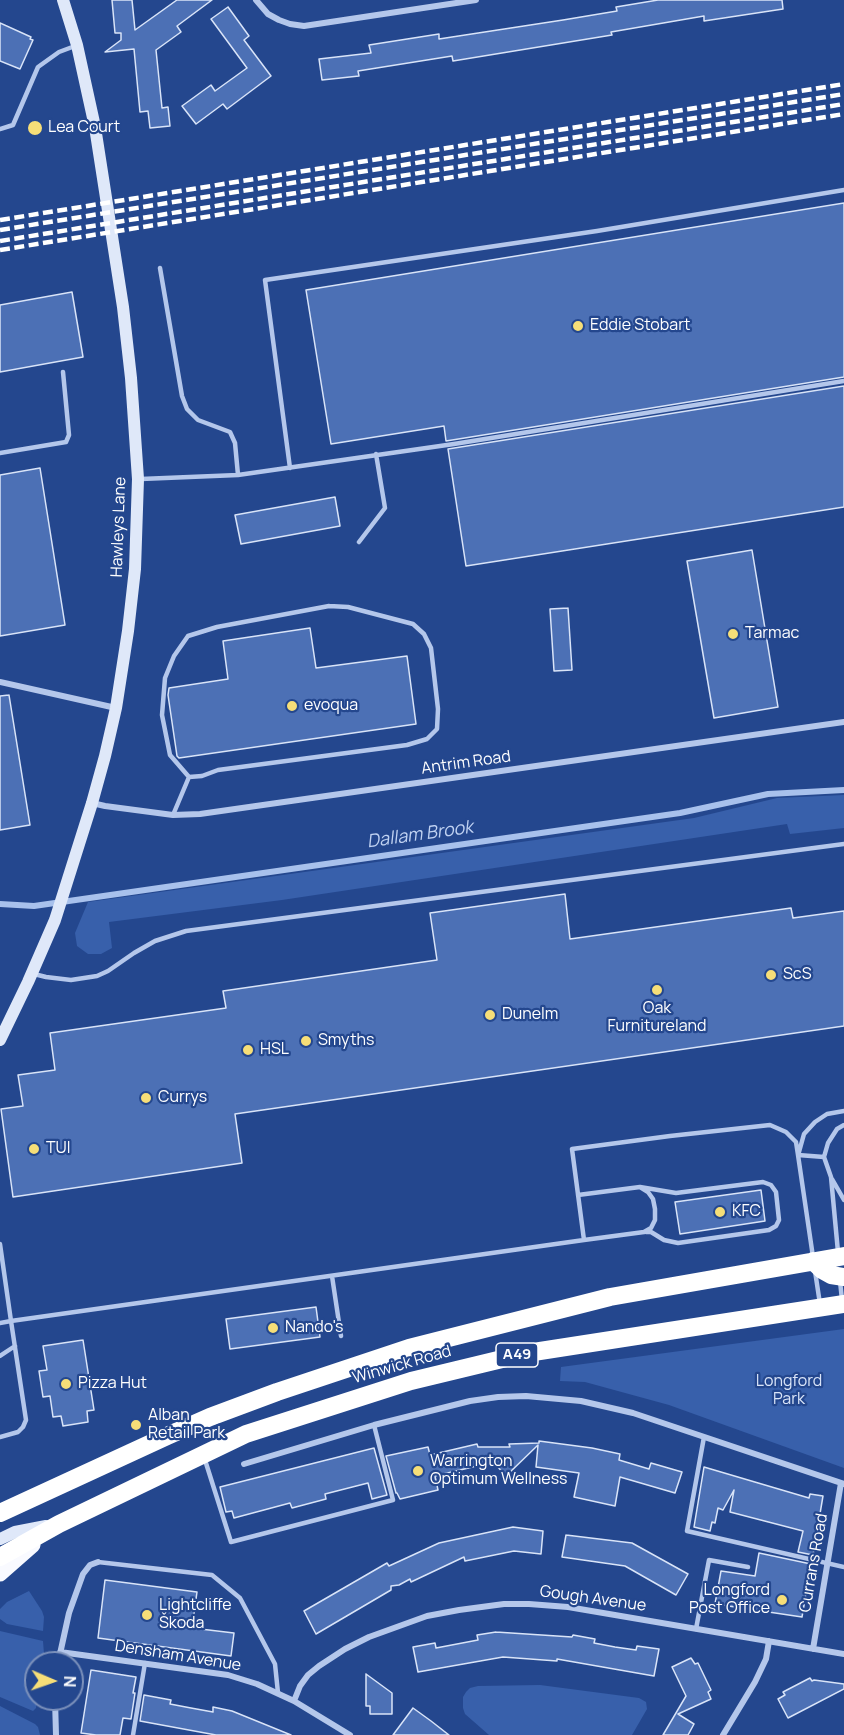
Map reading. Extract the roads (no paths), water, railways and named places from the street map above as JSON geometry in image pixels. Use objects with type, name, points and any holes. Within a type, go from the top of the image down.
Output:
[{"type":"highway","name":"Winwick Road","points":[[0,1513],[210,1417],[409,1348],[610,1297],[841,1256]]},
{"type":"highway","points":[[813,1261],[822,1270],[842,1277]]},
{"type":"highway","name":"Winwick Road","points":[[0,1557],[59,1524],[246,1434],[400,1384],[526,1353],[843,1304]]},
{"type":"main road","points":[[0,1574],[59,1524]]},
{"type":"street","name":"Hawleys Lane","points":[[0,1040],[55,920],[92,803],[116,708],[135,569],[138,479],[131,378],[123,307],[101,159],[77,45],[63,0]]},
{"type":"street","points":[[256,0],[268,14],[279,20],[304,26],[476,0]]},
{"type":"street","points":[[0,682],[116,708]]},
{"type":"street","name":"Antrim Road","points":[[92,803],[173,815],[200,814],[844,722]]},
{"type":"street","points":[[244,1464],[374,1425],[470,1401],[498,1397],[535,1397],[581,1401],[616,1408],[843,1483]]},
{"type":"street","name":"Currans Road","points":[[813,1649],[843,1483]]},
{"type":"street","name":"A49","points":[[0,1539],[15,1532],[59,1524]]},
{"type":"street","points":[[60,1651],[69,1613],[83,1574],[90,1565],[98,1562]]},
{"type":"street","name":"Gough Avenue","points":[[294,1701],[300,1686],[319,1665],[369,1637],[427,1616],[504,1604],[558,1606],[844,1654]]},
{"type":"street","points":[[723,1735],[755,1682],[766,1659],[769,1641]]},
{"type":"street","name":"Densham Avenue","points":[[84,1655],[228,1675],[278,1693],[350,1735]]},
{"type":"street","points":[[55,1711],[56,1735]]},
{"type":"lane","points":[[0,129],[13,125],[38,67],[59,52],[77,45]]},
{"type":"lane","points":[[290,468],[265,280],[597,231],[844,190]]},
{"type":"lane","points":[[160,268],[182,396],[187,409],[198,420],[230,432],[235,443],[238,475]]},
{"type":"lane","points":[[0,453],[66,442],[69,435],[63,372]]},
{"type":"lane","points":[[138,479],[238,475],[290,468],[844,381]]},
{"type":"lane","points":[[359,542],[385,508],[376,454]]},
{"type":"lane","points":[[328,606],[348,607],[413,624],[424,634],[430,648],[438,709],[437,729],[427,739],[407,746],[218,770],[202,776],[189,777],[170,755],[162,716],[165,678],[174,657],[188,636],[217,627],[328,606]]},
{"type":"lane","points":[[173,815],[189,777]]},
{"type":"lane","points":[[32,973],[71,980],[97,976],[155,941],[186,930],[844,844]]},
{"type":"lane","points":[[798,1155],[804,1134],[815,1122],[827,1114],[844,1111]]},
{"type":"lane","points":[[584,1240],[572,1149],[770,1125],[786,1132],[796,1142],[820,1307]]},
{"type":"lane","points":[[844,1125],[837,1129],[828,1143],[824,1157],[831,1177],[844,1200]]},
{"type":"lane","points":[[798,1155],[824,1157]]},
{"type":"lane","points":[[831,1177],[841,1256],[843,1304]]},
{"type":"lane","points":[[0,1323],[644,1232],[651,1232],[664,1240],[678,1243],[769,1230],[776,1226],[779,1220],[776,1192],[771,1185],[763,1182],[675,1193],[640,1187],[578,1195]]},
{"type":"lane","points":[[640,1187],[653,1199],[655,1209],[655,1220],[651,1228],[644,1232]]},
{"type":"lane","points":[[0,1244],[26,1420],[18,1432],[0,1437]]},
{"type":"lane","points":[[332,1276],[341,1336]]},
{"type":"lane","points":[[0,1356],[15,1346]]},
{"type":"lane","points":[[202,1454],[231,1542],[393,1500],[374,1425]]},
{"type":"lane","points":[[704,1437],[687,1531],[844,1567]]},
{"type":"lane","points":[[696,1629],[709,1560],[748,1567]]},
{"type":"lane","points":[[98,1562],[212,1575],[240,1598],[275,1664],[278,1693]]},
{"type":"lane","points":[[133,1735],[145,1663]]},
{"type":"waterway","name":"Dallam Brook","points":[[0,904],[34,906],[680,813],[768,794],[844,790]]},
{"type":"railway","points":[[0,220],[844,84]]},
{"type":"railway","points":[[0,230],[844,94]]},
{"type":"railway","points":[[0,241],[844,104]]},
{"type":"railway","points":[[0,250],[844,114]]},
{"type":"place","name":"Lea Court","points":[[35,128]]},
{"type":"place","name":"Eddie Stobart","points":[[578,326]]},
{"type":"place","name":"Tarmac","points":[[733,634]]},
{"type":"place","name":"evoqua","points":[[292,706]]},
{"type":"place","name":"ScS","points":[[771,975]]},
{"type":"place","name":"Oak Furnitureland","points":[[657,990]]},
{"type":"place","name":"Dunelm","points":[[490,1015]]},
{"type":"place","name":"Smyths","points":[[306,1041]]},
{"type":"place","name":"HSL","points":[[248,1050]]},
{"type":"place","name":"Currys","points":[[146,1098]]},
{"type":"place","name":"TUI","points":[[34,1149]]},
{"type":"place","name":"KFC","points":[[720,1212]]},
{"type":"place","name":"Nando's","points":[[273,1328]]},
{"type":"place","name":"Pizza Hut","points":[[66,1384]]},
{"type":"place","name":"Alban Retail Park","points":[[136,1425]]},
{"type":"place","name":"Warrington Optimum Wellness","points":[[418,1471]]},
{"type":"place","name":"Longford Post Office","points":[[782,1600]]},
{"type":"place","name":"Lightcliffe Škoda","points":[[147,1615]]},
{"type":"park label","name":"Longford Park","points":[[789,1391]]}]
